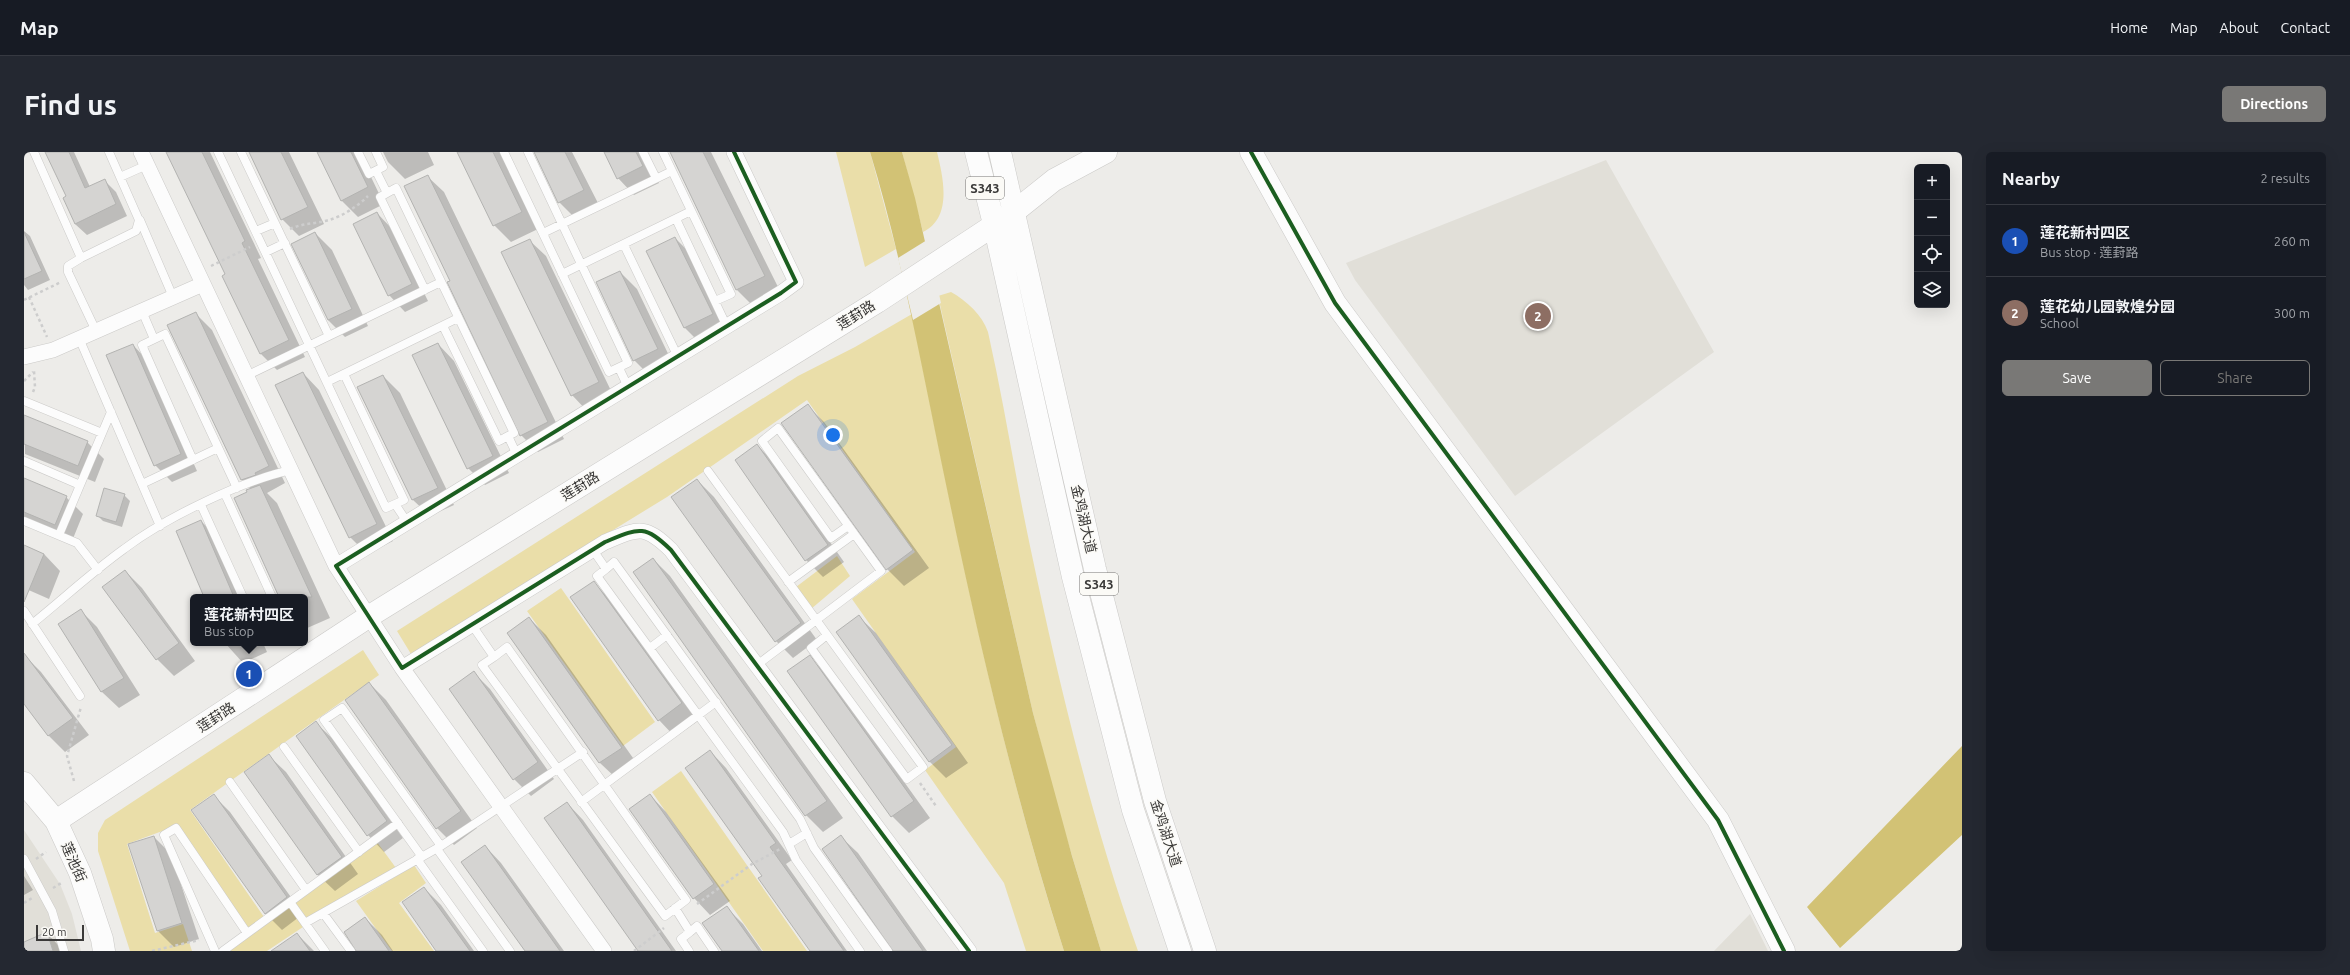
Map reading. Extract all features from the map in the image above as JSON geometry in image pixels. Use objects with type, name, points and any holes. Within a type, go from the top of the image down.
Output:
[{"type":"main road","name":"金鸡湖大道","points":[[976,152],[994,224],[1073,576],[1133,810],[1180,951]]},
{"type":"main road","name":"金鸡湖大道","points":[[1000,152],[1095,569],[1153,793],[1205,951]]},
{"type":"main road","name":"莲葑路","points":[[56,822],[368,617],[877,302],[1014,212],[1054,180],[1106,152]]},
{"type":"main road","points":[[1251,152],[1335,303],[1718,820],[1784,951]]},
{"type":"main road","name":"莲池街","points":[[24,783],[56,822],[80,873],[104,951]]},
{"type":"street","points":[[336,566],[727,327],[796,282],[734,152]]},
{"type":"street","points":[[144,159],[336,566],[402,668],[604,951]]},
{"type":"street","points":[[24,357],[53,350],[142,311],[173,297],[200,278]]},
{"type":"street","points":[[402,668],[593,550],[628,532],[642,530],[655,534],[671,550],[969,951]]},
{"type":"lane","points":[[34,152],[81,258]]},
{"type":"lane","points":[[109,152],[173,297]]},
{"type":"lane","points":[[218,152],[386,508],[404,500],[344,374]]},
{"type":"lane","points":[[241,152],[329,336]]},
{"type":"lane","points":[[358,152],[369,174],[383,167],[376,152]]},
{"type":"lane","points":[[504,152],[609,372],[628,363],[528,152]]},
{"type":"lane","points":[[643,152],[656,178]]},
{"type":"lane","points":[[663,152],[731,294],[715,301]]},
{"type":"lane","points":[[120,177],[144,159]]},
{"type":"lane","points":[[542,233],[672,170]]},
{"type":"lane","points":[[376,171],[387,193]]},
{"type":"lane","points":[[425,290],[380,197],[396,188],[514,433],[499,441],[443,326]]},
{"type":"lane","points":[[562,274],[691,211]]},
{"type":"lane","points":[[676,219],[727,327]]},
{"type":"lane","points":[[96,331],[71,277],[68,266],[136,231],[139,220]]},
{"type":"lane","points":[[256,232],[275,223]]},
{"type":"lane","points":[[266,252],[285,243]]},
{"type":"lane","points":[[624,244],[678,357]]},
{"type":"lane","points":[[246,376],[441,282]]},
{"type":"lane","points":[[142,311],[154,339]]},
{"type":"lane","points":[[327,382],[458,318]]},
{"type":"lane","points":[[194,460],[142,345],[166,334],[237,488]]},
{"type":"lane","points":[[79,338],[160,526]]},
{"type":"lane","points":[[619,368],[628,387]]},
{"type":"lane","points":[[25,401],[102,433]]},
{"type":"lane","points":[[59,534],[111,412]]},
{"type":"lane","points":[[757,665],[881,571],[778,428],[762,441],[831,538],[848,526]]},
{"type":"lane","points":[[508,436],[517,455]]},
{"type":"lane","points":[[142,484],[218,448]]},
{"type":"lane","points":[[24,461],[80,485]]},
{"type":"lane","points":[[32,624],[124,548],[160,526],[201,505],[267,475],[291,470]]},
{"type":"lane","points":[[708,471],[923,767],[907,779],[811,648],[827,636]]},
{"type":"lane","points":[[225,494],[271,594]]},
{"type":"lane","points":[[395,504],[406,522]]},
{"type":"lane","points":[[201,505],[242,594]]},
{"type":"lane","points":[[24,521],[59,534],[77,543],[98,570]]},
{"type":"lane","points":[[788,582],[854,534]]},
{"type":"lane","points":[[593,550],[606,569]]},
{"type":"lane","points":[[860,951],[796,860],[783,832],[597,576],[614,562],[800,819],[814,848],[887,951]]},
{"type":"lane","points":[[24,611],[80,696]]},
{"type":"lane","points":[[472,625],[494,657]]},
{"type":"lane","points":[[650,648],[667,635]]},
{"type":"lane","points":[[507,647],[583,752],[686,900],[664,916],[482,665],[494,657],[507,647]]},
{"type":"lane","points":[[582,802],[716,702]]},
{"type":"lane","points":[[483,951],[398,823],[324,720],[342,708],[510,951]]},
{"type":"lane","points":[[284,747],[359,852]]},
{"type":"lane","points":[[305,923],[439,848],[502,808],[583,752]]},
{"type":"lane","points":[[230,782],[306,890]]},
{"type":"lane","points":[[223,951],[398,823]]},
{"type":"lane","points":[[215,951],[164,834],[176,828],[247,933]]},
{"type":"lane","points":[[789,844],[807,833]]},
{"type":"lane","points":[[24,858],[52,912],[64,951]]},
{"type":"lane","points":[[290,902],[325,951]]},
{"type":"lane","points":[[675,908],[690,932]]},
{"type":"lane","points":[[323,913],[350,951]]},
{"type":"lane","points":[[689,951],[681,939],[697,926],[714,951]]},
{"type":"path","points":[[280,234],[302,223],[329,220],[341,215],[353,208],[383,185]]},
{"type":"path","points":[[200,278],[261,241]]},
{"type":"path","points":[[24,300],[71,277]]},
{"type":"path","points":[[29,298],[53,350]]},
{"type":"path","points":[[25,401],[35,387],[34,371]]},
{"type":"path","points":[[74,781],[67,756],[80,716],[82,703],[80,696]]},
{"type":"path","points":[[914,774],[936,806]]},
{"type":"path","points":[[634,951],[752,864],[789,844]]},
{"type":"path","points":[[152,951],[194,942],[209,936]]},
{"type":"shaded area","points":[[836,152],[870,152],[896,249],[865,267]]},
{"type":"shaded area","points":[[870,152],[902,152],[915,198],[1033,713],[1072,856],[1101,951],[1064,951],[1030,838],[986,667],[960,552],[903,279]]},
{"type":"shaded area","points":[[902,152],[937,152],[942,173],[944,196],[939,217],[923,232]]},
{"type":"shaded area","points":[[1606,160],[1714,352],[1515,496],[1355,280],[1346,263]]},
{"type":"shaded area","points":[[951,292],[963,300],[978,314],[988,332],[1019,493],[1052,649],[1077,750],[1105,851],[1138,951],[1101,951],[1059,813],[1033,713],[938,296]]},
{"type":"shaded area","points":[[912,314],[944,475],[979,635],[1018,794],[1064,951],[1026,951],[1004,883],[925,770],[956,747],[852,599],[915,552],[807,400],[667,497],[411,654],[397,631],[798,376],[855,347]]},
{"type":"shaded area","points":[[837,556],[850,576],[811,609],[796,587]]},
{"type":"shaded area","points":[[561,588],[655,722],[623,746],[527,611]]},
{"type":"shaded area","points":[[363,650],[379,675],[190,810],[264,917],[247,929],[176,826],[127,844],[155,933],[183,924],[192,951],[130,951],[98,851],[98,833],[105,820]]},
{"type":"shaded area","points":[[1962,746],[1962,835],[1840,948],[1807,907]]},
{"type":"shaded area","points":[[681,771],[807,951],[763,951],[652,792]]},
{"type":"shaded area","points":[[24,830],[60,884],[72,914],[81,951],[24,951]]},
{"type":"shaded area","points":[[377,842],[396,868],[307,919],[294,901]]},
{"type":"shaded area","points":[[414,865],[426,883],[399,903],[434,951],[392,951],[356,901]]},
{"type":"shaded area","points":[[288,905],[303,927],[267,951],[227,951]]},
{"type":"shaded area","points":[[1750,914],[1768,951],[1714,951]]},
{"type":"pier","points":[[927,240],[941,303],[913,320],[898,258]]},
{"type":"building","points":[[45,152],[69,152],[85,188],[105,179],[116,204],[75,224],[63,198],[66,196]]},
{"type":"building","points":[[166,152],[202,152],[245,241],[242,243],[289,340],[260,354],[222,276],[225,274]]},
{"type":"building","points":[[249,152],[281,152],[308,207],[281,220]]},
{"type":"building","points":[[317,152],[351,152],[368,187],[341,201]]},
{"type":"building","points":[[457,152],[493,152],[522,212],[493,226]]},
{"type":"building","points":[[534,152],[565,152],[584,190],[558,203]]},
{"type":"building","points":[[604,152],[636,152],[643,166],[617,179]]},
{"type":"building","points":[[670,152],[703,152],[765,276],[736,290]]},
{"type":"building","points":[[428,175],[548,422],[520,436],[447,282],[450,281],[404,186]]},
{"type":"building","points":[[377,212],[412,284],[388,296],[353,224]]},
{"type":"building","points":[[24,232],[42,271],[24,279]]},
{"type":"building","points":[[315,232],[352,309],[328,320],[291,244]]},
{"type":"building","points":[[675,237],[713,314],[684,328],[646,251]]},
{"type":"building","points":[[530,239],[599,382],[571,396],[501,252]]},
{"type":"building","points":[[620,271],[658,349],[633,361],[596,282]]},
{"type":"building","points":[[196,312],[269,466],[255,473],[256,475],[241,480],[167,325]]},
{"type":"building","points":[[438,343],[493,456],[467,469],[412,355]]},
{"type":"building","points":[[133,344],[181,454],[154,466],[106,355]]},
{"type":"building","points":[[303,372],[377,524],[349,538],[275,385]]},
{"type":"building","points":[[383,375],[438,488],[412,500],[357,387]]},
{"type":"building","points":[[808,404],[913,550],[886,570],[781,423]]},
{"type":"building","points":[[24,415],[88,441],[78,466],[24,444]]},
{"type":"building","points":[[757,444],[828,545],[805,561],[735,460]]},
{"type":"building","points":[[24,478],[67,496],[55,525],[24,512]]},
{"type":"building","points":[[697,479],[801,623],[775,642],[671,497]]},
{"type":"building","points":[[260,485],[312,597],[308,597],[308,594],[278,594],[234,498],[247,492],[246,490]]},
{"type":"building","points":[[104,488],[125,494],[116,522],[96,516]]},
{"type":"building","points":[[201,520],[233,594],[203,594],[176,531]]},
{"type":"building","points":[[24,545],[44,554],[24,602]]},
{"type":"building","points":[[653,558],[827,801],[805,816],[633,572]]},
{"type":"building","points":[[125,570],[179,643],[156,660],[102,587]]},
{"type":"building","points":[[594,581],[682,703],[658,721],[570,597]]},
{"type":"building","points":[[81,609],[124,678],[101,692],[58,624]]},
{"type":"building","points":[[859,615],[952,745],[929,762],[836,632]]},
{"type":"building","points":[[529,617],[622,748],[599,763],[507,633]]},
{"type":"building","points":[[24,653],[73,718],[48,736],[24,704]]},
{"type":"building","points":[[810,655],[914,801],[891,817],[787,671]]},
{"type":"building","points":[[474,671],[538,762],[513,780],[449,689]]},
{"type":"building","points":[[369,682],[461,811],[436,829],[345,700]]},
{"type":"building","points":[[316,721],[387,821],[367,836],[296,736]]},
{"type":"building","points":[[710,750],[776,843],[770,847],[844,951],[810,951],[758,878],[762,876],[685,768]]},
{"type":"building","points":[[269,754],[342,857],[317,875],[244,772]]},
{"type":"building","points":[[214,794],[287,897],[265,914],[191,810]]},
{"type":"building","points":[[650,794],[714,884],[693,899],[629,809]]},
{"type":"building","points":[[567,802],[672,951],[638,951],[544,818]]},
{"type":"building","points":[[841,835],[923,951],[893,951],[822,849]]},
{"type":"building","points":[[154,836],[182,923],[157,931],[128,844]]},
{"type":"building","points":[[485,845],[560,951],[525,951],[461,862]]},
{"type":"building","points":[[424,887],[470,951],[436,951],[402,902]]},
{"type":"building","points":[[727,906],[759,951],[722,951],[702,923]]},
{"type":"building","points":[[365,917],[389,951],[356,951],[344,932]]},
{"type":"building","points":[[47,932],[53,951],[24,951],[24,942]]},
{"type":"building","points":[[297,933],[310,951],[271,951]]},
{"type":"cycle path","points":[[734,152],[796,282],[781,293],[336,566],[402,668],[605,542],[626,534],[641,531],[647,532],[654,536],[671,550],[969,951]]},
{"type":"cycle path","points":[[1251,152],[1335,303],[1718,820],[1784,951]]},
{"type":"place","name":"莲花幼儿园敦煌分园","points":[[1538,316]]},
{"type":"place","name":"莲花新村四区","points":[[249,674]]}]
